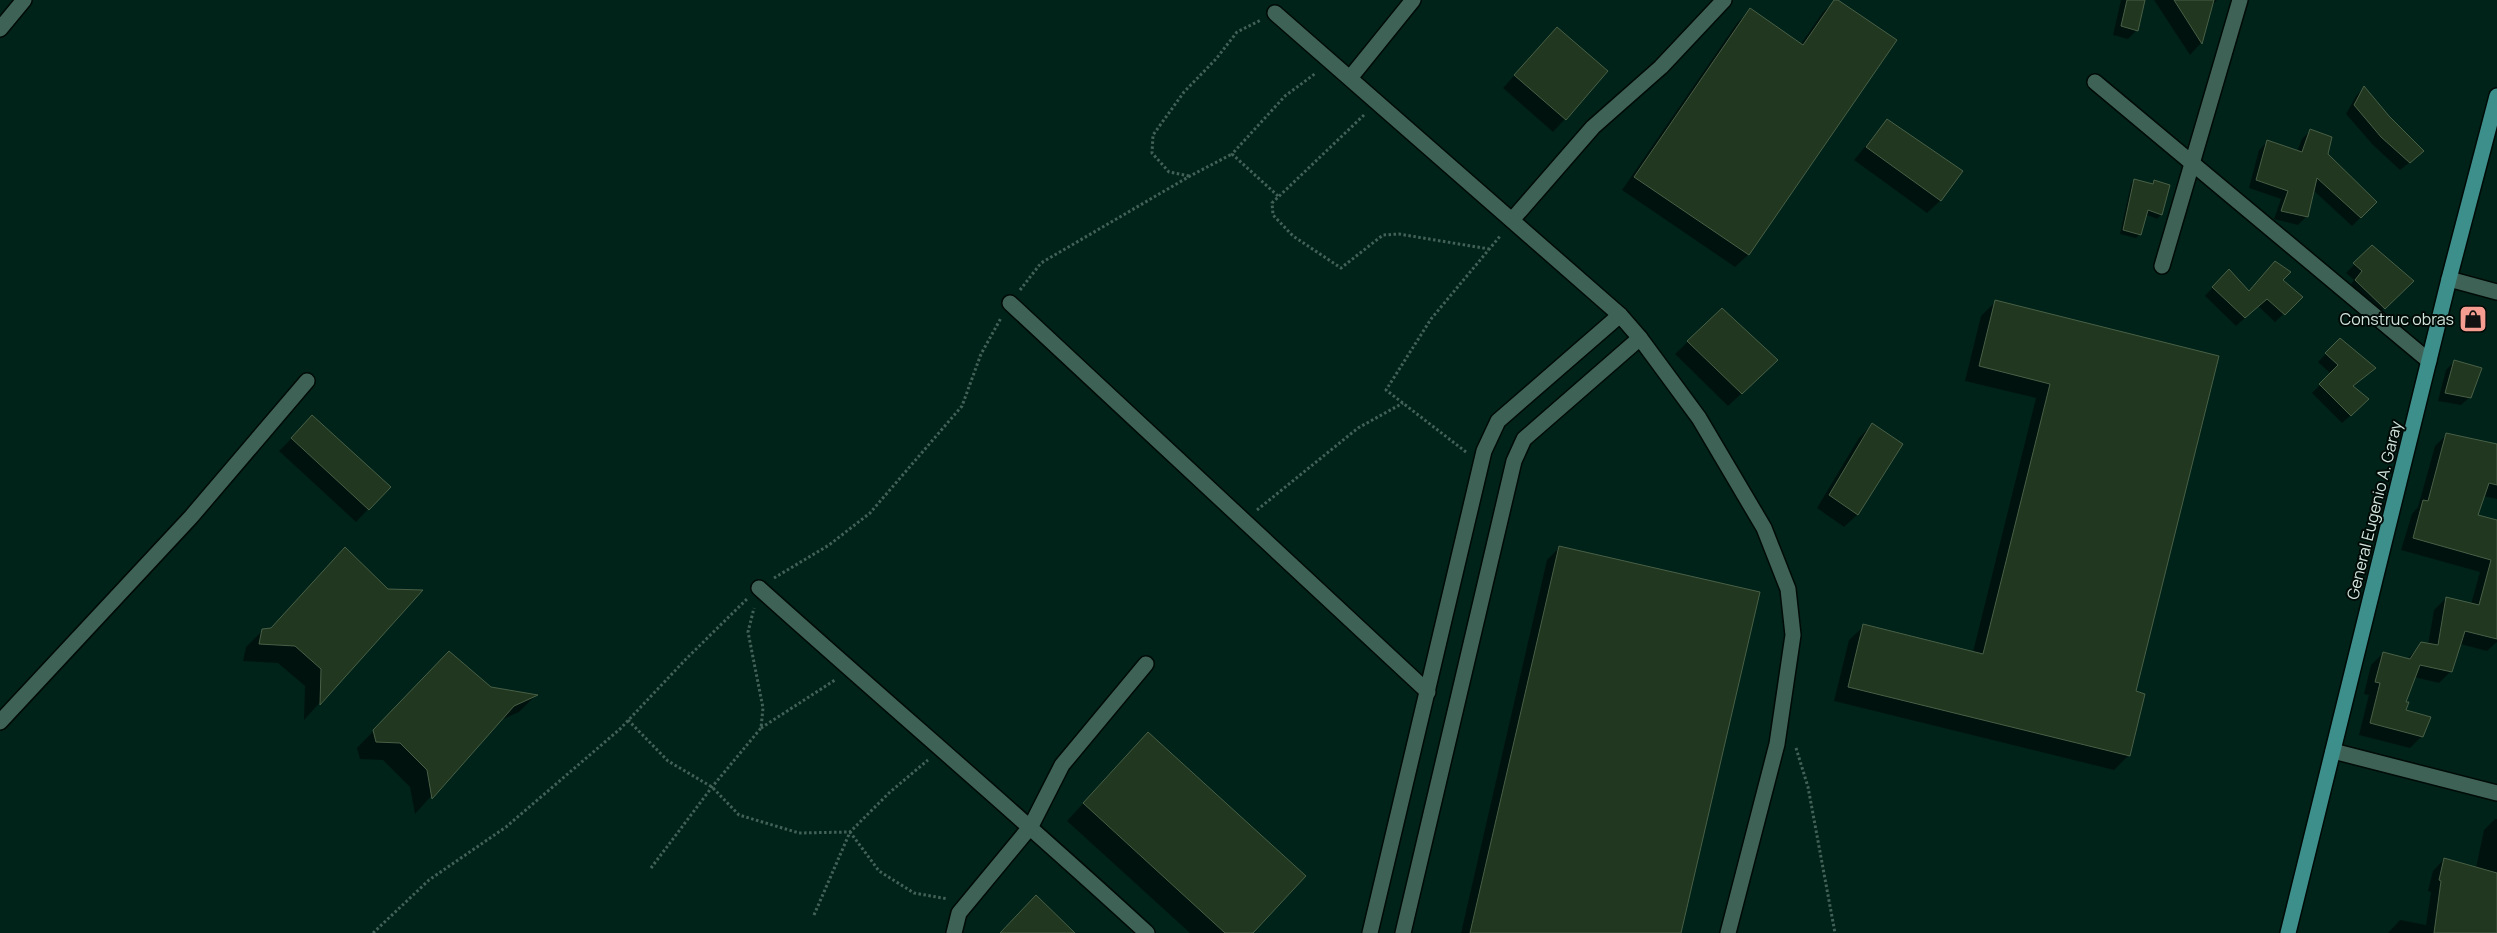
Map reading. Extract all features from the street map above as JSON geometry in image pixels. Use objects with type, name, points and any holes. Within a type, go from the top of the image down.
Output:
[{"type":"main road","name":"General Eugenio A. Garay","points":[[2288,933],[2449,280],[2497,96]]},
{"type":"street","points":[[0,29],[24,0]]},
{"type":"street","points":[[1350,78],[1413,0]]},
{"type":"street","points":[[1512,220],[1593,127],[1661,68],[1724,0]]},
{"type":"street","points":[[2162,266],[2240,0]]},
{"type":"street","points":[[1275,13],[1620,315],[1640,338],[1699,418],[1764,528],[1788,589],[1793,635],[1777,744],[1728,933]]},
{"type":"street","points":[[2095,82],[2429,361]]},
{"type":"street","points":[[2449,280],[2497,292]]},
{"type":"street","points":[[1010,303],[1428,692]]},
{"type":"street","points":[[1370,933],[1484,451],[1498,421],[1620,315]]},
{"type":"street","points":[[1403,933],[1514,461],[1524,439],[1640,338]]},
{"type":"street","points":[[0,722],[191,518],[307,381]]},
{"type":"street","points":[[759,588],[940,750],[1031,826],[1147,933]]},
{"type":"street","points":[[954,933],[959,913],[1031,826],[1062,765],[1146,664]]},
{"type":"street","points":[[2333,751],[2497,793]]},
{"type":"path","points":[[1190,176],[1169,172],[1152,153],[1153,135],[1184,92],[1216,59],[1237,32],[1275,13]]},
{"type":"path","points":[[373,933],[429,880],[506,827],[628,720],[687,658],[759,588],[829,545],[870,513],[962,406],[981,354],[1010,303],[1041,263],[1190,176],[1232,154],[1285,96],[1331,62]]},
{"type":"path","points":[[1378,102],[1272,202],[1274,215],[1293,236],[1341,268],[1383,235],[1399,234],[1489,249]]},
{"type":"path","points":[[1232,154],[1278,196]]},
{"type":"path","points":[[1482,464],[1386,390],[1432,319],[1512,220]]},
{"type":"path","points":[[1244,521],[1358,428],[1403,403]]},
{"type":"path","points":[[759,588],[748,632],[762,708],[762,728]]},
{"type":"path","points":[[651,868],[712,787],[762,728],[851,670]]},
{"type":"path","points":[[628,720],[668,762],[712,787],[739,815],[799,833],[850,832]]},
{"type":"path","points":[[1794,742],[1808,787],[1835,933]]},
{"type":"path","points":[[814,915],[850,832],[890,792],[940,750]]},
{"type":"path","points":[[850,832],[879,871],[914,893],[949,899],[959,913]]},
{"type":"building","points":[[1834,0],[1838,0],[1897,40],[1749,255],[1634,177],[1750,8],[1803,45]]},
{"type":"building","points":[[2127,0],[2145,0],[2138,31],[2121,26]]},
{"type":"building","points":[[2174,0],[2214,0],[2202,44]]},
{"type":"building","points":[[1557,27],[1608,71],[1566,120],[1514,75]]},
{"type":"building","points":[[2364,86],[2389,116],[2424,151],[2410,163],[2381,137],[2354,105]]},
{"type":"building","points":[[1887,119],[1963,171],[1941,201],[1866,147]]},
{"type":"building","points":[[2310,129],[2332,137],[2328,154],[2377,202],[2361,218],[2317,178],[2308,217],[2281,211],[2288,191],[2256,180],[2267,140],[2302,152]]},
{"type":"building","points":[[2134,179],[2153,184],[2154,180],[2170,185],[2162,215],[2148,210],[2141,235],[2123,230]]},
{"type":"building","points":[[2372,245],[2414,281],[2385,309],[2355,280],[2362,271],[2353,263]]},
{"type":"building","points":[[2275,261],[2291,272],[2283,280],[2303,297],[2285,315],[2267,299],[2245,318],[2212,287],[2229,269],[2249,291]]},
{"type":"building","points":[[1995,300],[2219,356],[2136,691],[2145,694],[2130,756],[1848,687],[1863,624],[1983,654],[2050,384],[1979,366]]},
{"type":"building","points":[[1722,308],[1778,360],[1742,394],[1687,341]]},
{"type":"building","points":[[2340,338],[2376,368],[2353,386],[2369,399],[2351,416],[2319,384],[2338,365],[2325,353]]},
{"type":"building","points":[[2454,360],[2482,368],[2471,398],[2445,393]]},
{"type":"building","points":[[312,415],[391,487],[369,510],[291,438]]},
{"type":"building","points":[[1872,423],[1903,444],[1858,515],[1829,495]]},
{"type":"building","points":[[2446,433],[2497,444],[2497,485],[2489,483],[2478,515],[2497,520],[2497,639],[2465,631],[2452,672],[2420,665],[2406,702],[2409,702],[2406,710],[2431,717],[2423,737],[2370,723],[2380,683],[2375,682],[2383,652],[2410,659],[2421,642],[2438,645],[2446,597],[2479,605],[2491,560],[2413,538],[2423,500],[2428,501]]},
{"type":"building","points":[[1559,546],[1760,592],[1681,933],[1470,933]]},
{"type":"building","points":[[345,547],[388,589],[423,590],[320,705],[321,669],[295,646],[259,644],[262,629],[271,628]]},
{"type":"building","points":[[449,651],[491,687],[538,695],[514,706],[432,799],[427,770],[400,743],[376,742],[373,730]]},
{"type":"building","points":[[1148,732],[1306,876],[1253,933],[1225,933],[1083,803]]},
{"type":"building","points":[[2444,858],[2497,873],[2497,933],[2434,933],[2441,881],[2439,880]]},
{"type":"building","points":[[1036,895],[1075,933],[1000,933]]},
{"type":"place","name":"Construc obras","points":[[2473,319]]}]
